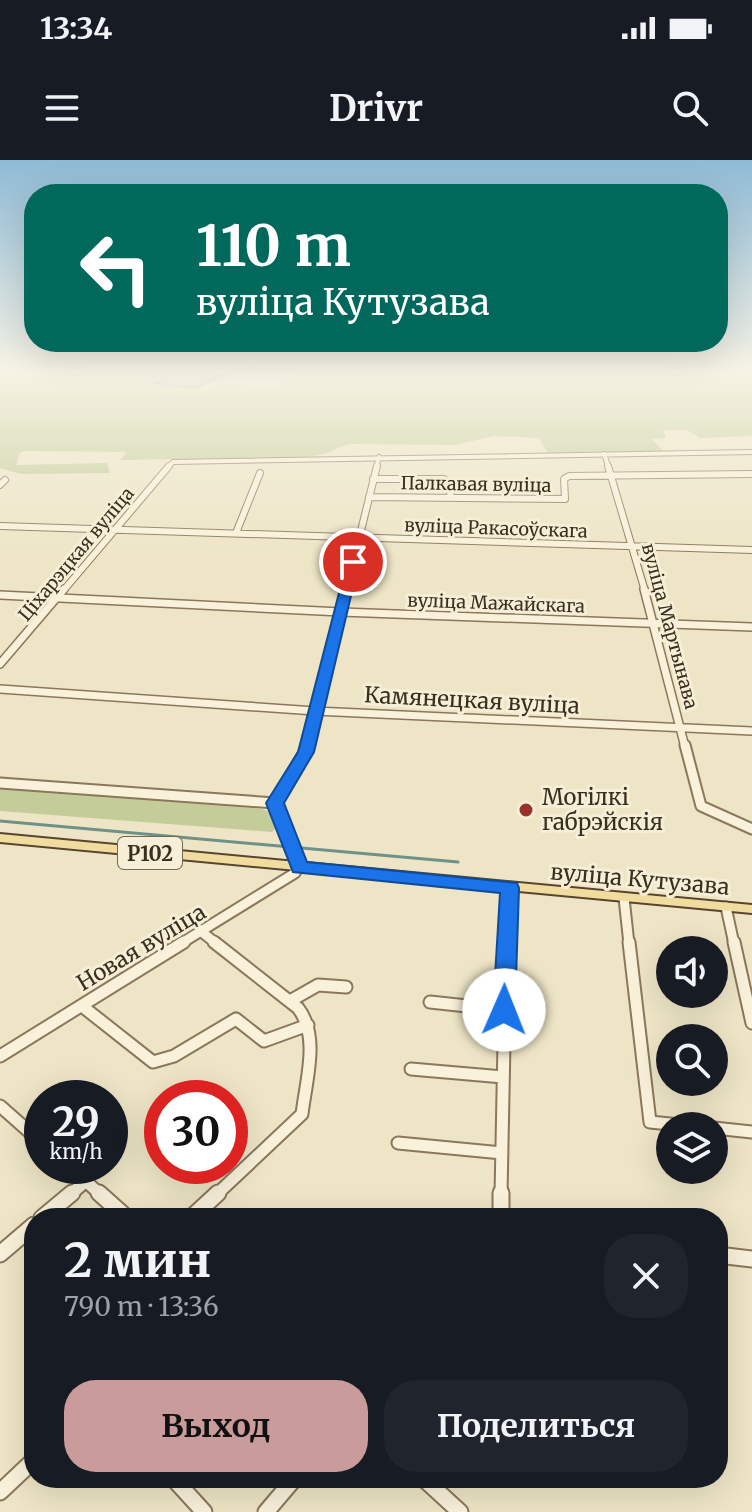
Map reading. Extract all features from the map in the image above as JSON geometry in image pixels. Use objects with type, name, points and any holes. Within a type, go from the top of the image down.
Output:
[{"type":"main road","name":"вуліца Кутузава","points":[[0,838],[752,909]]},
{"type":"street","points":[[272,804],[306,752],[379,457],[752,452]]},
{"type":"street","name":"вуліца Мартынава","points":[[604,454],[633,546],[701,806],[752,829]]},
{"type":"street","name":"Ціхарэцкая вуліца","points":[[0,664],[173,462],[379,457]]},
{"type":"street","points":[[236,533],[260,473]]},
{"type":"street","name":"Палкавая вуліца","points":[[369,497],[565,499],[566,477],[752,474]]},
{"type":"street","points":[[373,479],[444,479],[449,483],[451,498]]},
{"type":"street","name":"вуліца Ракасоўскага","points":[[0,526],[752,550]]},
{"type":"street","name":"вуліца Мажайскага","points":[[0,595],[341,612],[752,627]]},
{"type":"street","name":"Камянецкая вуліца","points":[[0,689],[315,711],[752,731]]},
{"type":"street","points":[[0,783],[272,804]]},
{"type":"street","points":[[272,804],[299,867]]},
{"type":"street","name":"Новая вуліца","points":[[0,1056],[288,880],[299,867]]},
{"type":"street","points":[[501,1208],[504,1010],[510,888]]},
{"type":"street","points":[[624,898],[650,1122],[656,1123]]},
{"type":"street","points":[[726,907],[752,1023]]},
{"type":"street","points":[[202,1208],[302,1114],[311,1033],[290,1001],[203,933]]},
{"type":"street","points":[[290,1001],[318,985],[346,987]]},
{"type":"street","points":[[430,1002],[504,1010]]},
{"type":"street","points":[[82,1006],[153,1062],[174,1056],[236,1019],[264,1041],[308,1025]]},
{"type":"street","points":[[411,1069],[503,1077]]},
{"type":"street","points":[[0,1106],[24,1127]]},
{"type":"street","points":[[728,1129],[752,1132]]},
{"type":"street","points":[[398,1143],[502,1153]]},
{"type":"street","points":[[54,1208],[82,1184]]},
{"type":"street","points":[[89,1184],[116,1208]]},
{"type":"street","points":[[0,1254],[24,1234]]},
{"type":"street","points":[[728,1256],[752,1259]]},
{"type":"street","points":[[0,1492],[24,1469]]},
{"type":"street","points":[[182,1488],[204,1512]]},
{"type":"street","points":[[266,1512],[286,1488]]},
{"type":"street","points":[[434,1488],[460,1512]]},
{"type":"green space","points":[[0,434],[665,434],[666,438],[652,439],[664,452],[548,453],[539,438],[494,436],[455,445],[348,444],[324,454],[306,457],[121,460],[126,452],[25,451],[20,453],[16,465],[107,463],[110,473],[21,474],[0,468]]},
{"type":"green space","points":[[694,434],[752,434],[752,436],[700,438]]},
{"type":"green space","points":[[0,787],[262,809],[274,814],[278,825],[272,832],[0,811]]},
{"type":"waterway","points":[[0,821],[458,862]]},
{"type":"place","name":"Могілкі габрэйскія","points":[[526,810]]},
{"type":"route","points":[[353,562],[306,752],[275,803],[299,867],[510,888],[504,1010]]}]
